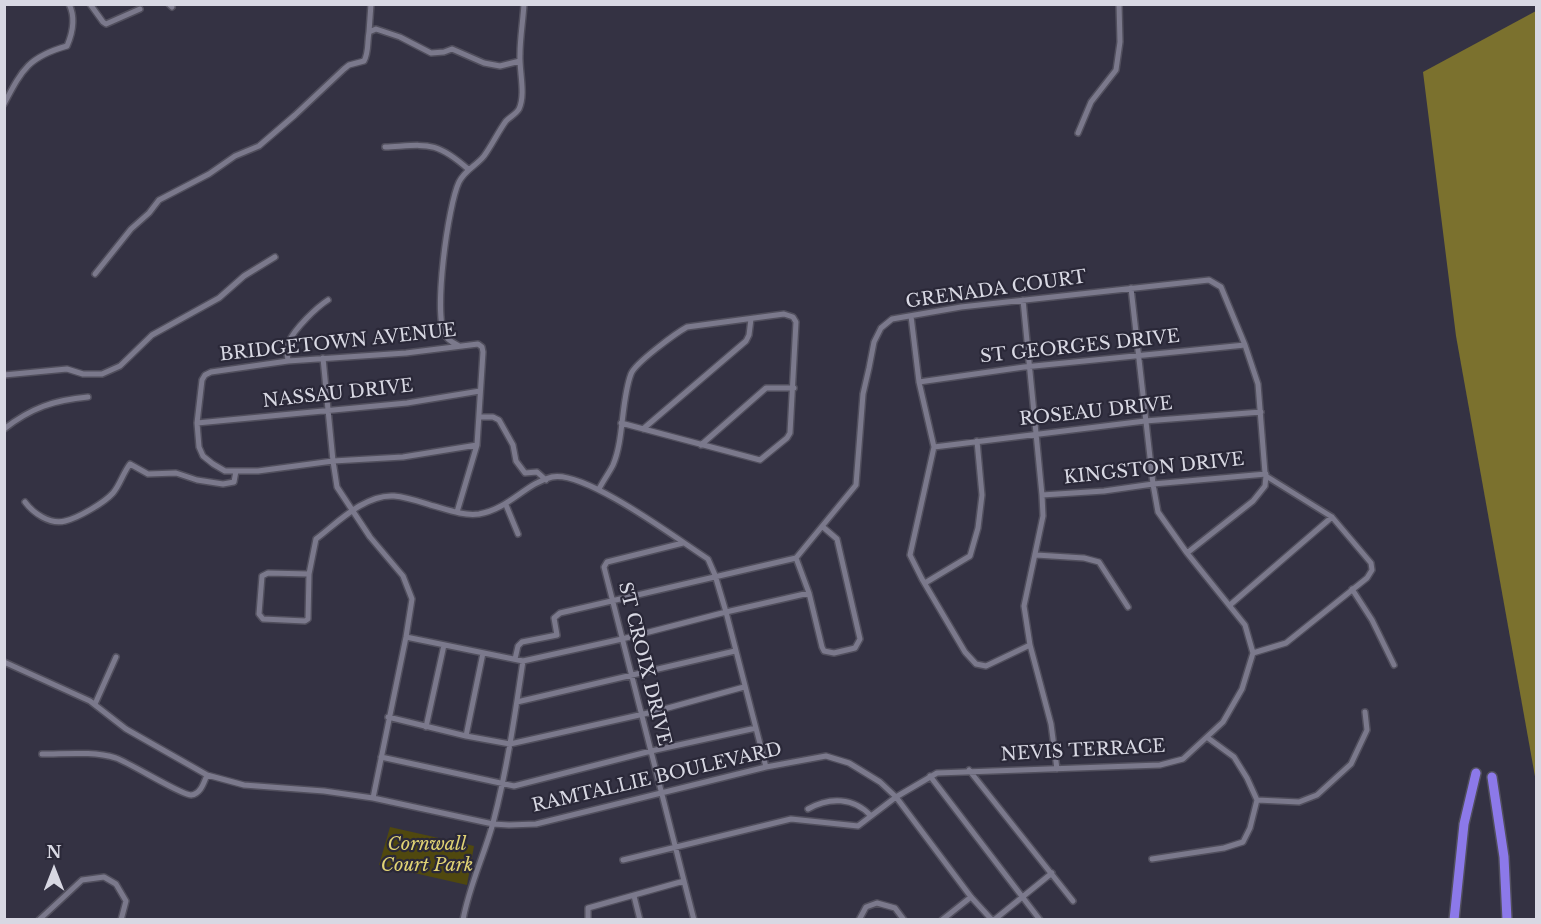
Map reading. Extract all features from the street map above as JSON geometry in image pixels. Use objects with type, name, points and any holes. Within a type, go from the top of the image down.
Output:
[{"type":"highway","points":[[1454,920],[1464,824],[1476,773]]},
{"type":"highway","points":[[1492,777],[1504,857],[1507,920]]},
{"type":"street","points":[[4,104],[29,63],[67,46],[73,32],[72,10],[69,4]]},
{"type":"street","points":[[90,4],[106,24],[140,9]]},
{"type":"street","points":[[95,274],[131,229],[149,213],[159,200],[209,174],[235,156],[259,146],[296,115],[344,69],[349,65],[364,61],[368,53],[371,4]]},
{"type":"street","points":[[459,346],[447,339],[443,330],[441,292],[451,209],[460,181],[468,169],[480,161],[507,120],[518,112],[521,95],[520,61],[524,4]]},
{"type":"street","points":[[1078,133],[1091,102],[1116,70],[1120,42],[1119,4]]},
{"type":"street","points":[[369,32],[376,28],[431,53],[452,49],[484,63],[500,66],[520,61]]},
{"type":"street","points":[[385,147],[431,146],[440,148],[453,155],[468,169]]},
{"type":"street","points":[[4,375],[67,369],[83,374],[102,374],[120,366],[152,335],[219,298],[244,276],[275,257]]},
{"type":"street","name":"GRENADA COURT","points":[[796,558],[856,485],[863,394],[874,342],[881,328],[892,319],[961,307],[1209,280],[1221,287],[1258,384],[1266,474]]},
{"type":"street","points":[[1131,288],[1145,421],[1158,512],[1187,553],[1245,625],[1253,653],[1286,643],[1367,578],[1372,570],[1371,563],[1362,550],[1332,517],[1266,474],[1265,486],[1253,501],[1187,553]]},
{"type":"street","points":[[288,361],[287,349],[291,337],[320,305],[328,300]]},
{"type":"street","points":[[1023,300],[1043,516],[1024,606],[1030,645],[1051,724],[1057,769]]},
{"type":"street","points":[[599,489],[613,465],[621,423],[631,374],[634,368],[687,327],[784,314],[794,317],[797,328],[790,433],[760,460],[621,423]]},
{"type":"street","points":[[911,316],[919,382],[934,447],[910,555],[965,652],[976,664],[986,666],[1030,645]]},
{"type":"street","points":[[643,429],[746,341],[751,319]]},
{"type":"street","name":"BRIDGETOWN AVENUE","points":[[477,445],[403,457],[333,461],[258,471],[225,471],[203,456],[199,447],[197,423],[202,380],[205,375],[211,372],[288,361],[406,353],[478,344],[482,347],[483,352],[480,391]]},
{"type":"street","name":"ST GEORGES DRIVE","points":[[919,382],[1030,366],[1245,345]]},
{"type":"street","points":[[323,358],[337,487],[386,557],[403,576],[411,599],[406,637],[373,798]]},
{"type":"street","points":[[701,445],[765,388],[794,388]]},
{"type":"street","points":[[457,512],[477,445],[480,391]]},
{"type":"street","name":"NASSAU DRIVE","points":[[197,423],[407,403],[480,391]]},
{"type":"street","points":[[4,429],[26,413],[51,403],[87,397]]},
{"type":"street","name":"ROSEAU DRIVE","points":[[934,447],[1145,421],[1261,412]]},
{"type":"street","points":[[479,417],[493,417],[499,420],[513,445],[516,461],[522,470],[525,473],[537,472],[546,480]]},
{"type":"street","points":[[925,583],[970,556],[978,528],[982,495],[976,441]]},
{"type":"street","points":[[25,502],[32,512],[51,520],[64,522],[90,509],[114,492],[130,464],[148,474],[176,473],[197,480],[223,484],[234,482],[236,471]]},
{"type":"street","name":"KINGSTON DRIVE","points":[[1042,495],[1104,491],[1153,484],[1266,474]]},
{"type":"street","points":[[309,574],[268,573],[262,576],[259,614],[261,617],[263,619],[305,621],[308,619],[309,574],[315,539],[352,511],[382,496],[393,495],[457,512],[478,514],[506,505],[531,487],[546,480],[563,477],[599,489],[708,559],[726,612],[766,767]]},
{"type":"street","points":[[506,505],[518,534]]},
{"type":"street","points":[[1230,605],[1332,517]]},
{"type":"street","points":[[514,659],[518,646],[522,642],[556,635],[555,615],[715,575],[796,558],[824,651],[834,653],[855,648],[860,639],[837,539],[823,527]]},
{"type":"street","name":"ST CROIX DRIVE","points":[[683,543],[607,562],[604,567],[694,920]]},
{"type":"street","points":[[1036,555],[1083,558],[1099,562],[1128,607]]},
{"type":"street","points":[[1352,589],[1372,620],[1394,665]]},
{"type":"street","points":[[406,637],[522,661],[808,593]]},
{"type":"street","points":[[426,727],[444,645]]},
{"type":"street","points":[[517,702],[735,651]]},
{"type":"street","points":[[466,736],[483,653]]},
{"type":"street","name":"NEVIS TERRACE","points":[[623,860],[791,819],[858,826],[896,797],[937,773],[969,770],[1014,771],[1160,765],[1183,759],[1223,722],[1242,690],[1253,653]]},
{"type":"street","points":[[95,704],[116,657]]},
{"type":"street","points":[[463,920],[493,824],[510,744],[522,661]]},
{"type":"street","name":"RAMTALLIE BOULEVARD","points":[[4,662],[78,693],[126,729],[207,775],[244,785],[324,790],[373,798],[493,824],[536,824],[766,767],[826,756],[849,763],[880,782],[896,797],[971,897],[993,920]]},
{"type":"street","points":[[388,717],[510,744],[642,714],[744,687]]},
{"type":"street","points":[[1257,800],[1299,802],[1317,795],[1352,764],[1367,730],[1365,712]]},
{"type":"street","points":[[381,757],[514,786],[651,751],[756,728]]},
{"type":"street","points":[[1152,859],[1224,848],[1243,842],[1250,828],[1257,800],[1247,778],[1234,757],[1208,738]]},
{"type":"street","points":[[42,754],[106,756],[119,759],[190,795],[201,789],[207,775]]},
{"type":"street","points":[[969,770],[1073,901]]},
{"type":"street","points":[[930,776],[1040,920]]},
{"type":"street","points":[[808,809],[826,801],[851,802],[871,816]]},
{"type":"street","points":[[993,920],[1052,873]]},
{"type":"street","points":[[39,920],[82,880],[104,877],[116,884],[126,901],[121,920]]},
{"type":"street","points":[[588,920],[588,908],[684,881]]},
{"type":"street","points":[[634,896],[640,920]]},
{"type":"street","points":[[942,920],[971,897]]},
{"type":"street","points":[[859,920],[866,907],[877,903],[895,908],[904,920]]},
{"type":"green space","name":"Cornwall Court Park","points":[[390,827],[474,846],[467,885],[379,865]]},
{"type":"shaded area","points":[[1536,11],[1536,782],[1456,336],[1423,72]]}]
